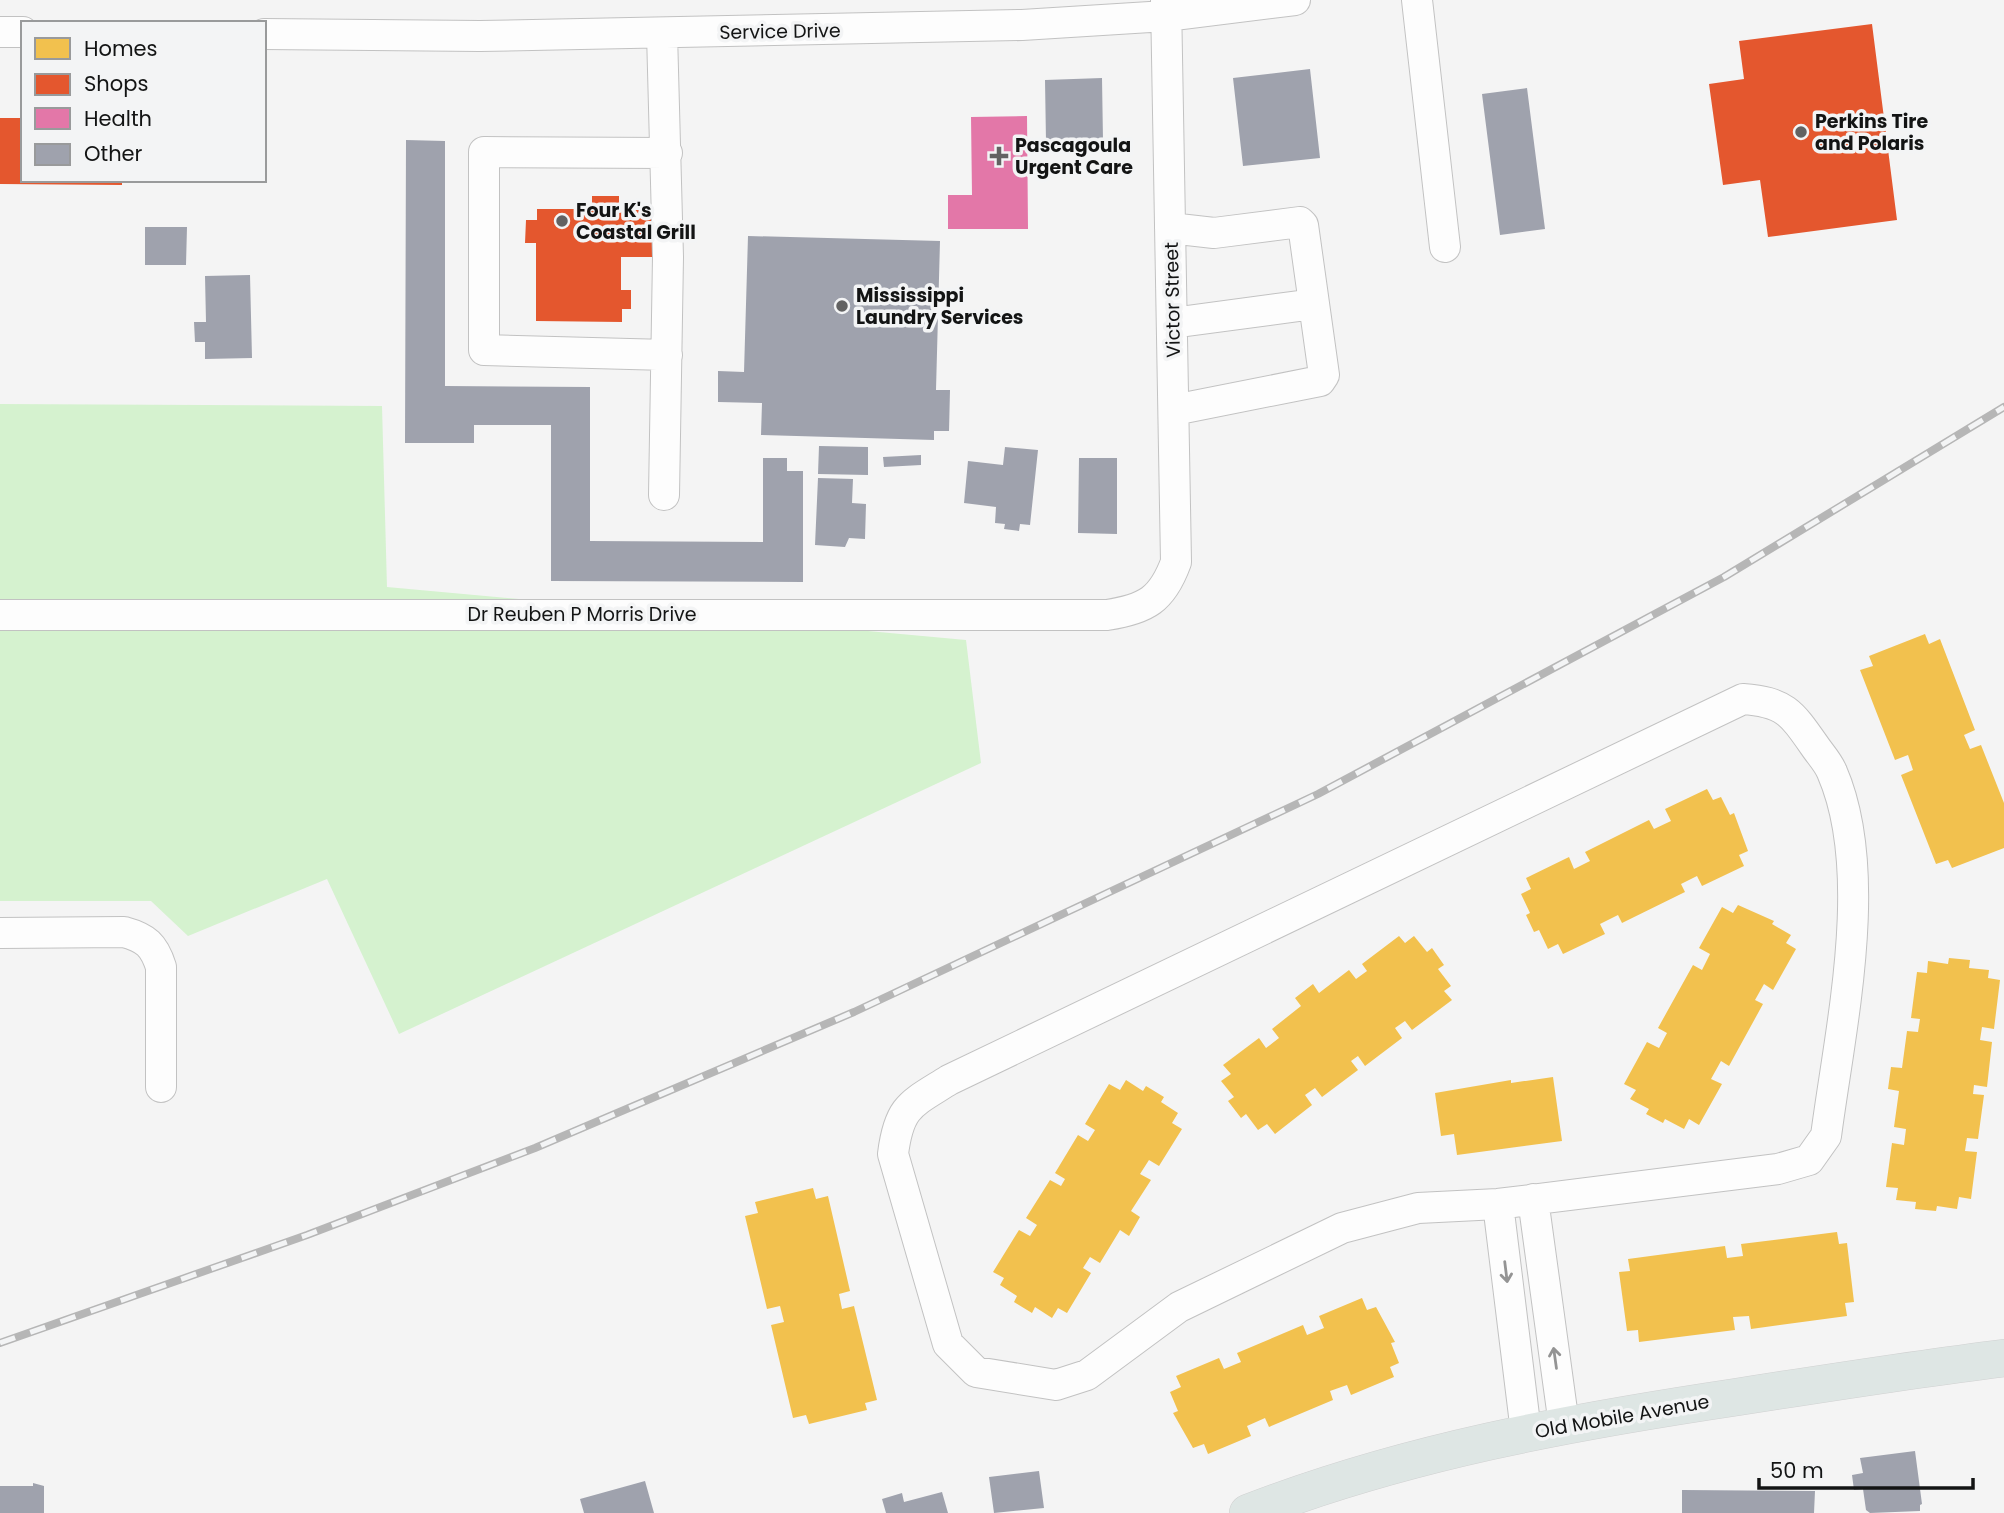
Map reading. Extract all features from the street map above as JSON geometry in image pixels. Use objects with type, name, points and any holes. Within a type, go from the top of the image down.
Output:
[{"type":"main road","name":"Old Mobile Avenue","points":[[1248,1513],[1370,1471],[1526,1432],[2004,1358]]},
{"type":"street","name":"Service Drive","points":[[266,34],[662,33],[1022,24],[1166,8],[1295,0]]},
{"type":"street","points":[[1417,0],[1445,247]]},
{"type":"street","name":"Victor Street","points":[[1159,595],[1168,584],[1176,562],[1166,8]]},
{"type":"street","points":[[0,32],[21,32]]},
{"type":"street","points":[[662,33],[667,153],[664,495]]},
{"type":"street","points":[[667,153],[484,152],[484,350],[667,355]]},
{"type":"street","points":[[1170,228],[1213,233],[1300,222],[1303,225],[1324,375],[1320,380],[1174,410]]},
{"type":"street","points":[[1172,323],[1314,304]]},
{"type":"street","name":"Dr Reuben P Morris Drive","points":[[0,615],[1107,615],[1148,604],[1159,595]]},
{"type":"street","points":[[1743,699],[1771,701],[1796,718],[1832,771],[1848,832],[1854,916],[1826,1136],[1809,1160],[1777,1169],[1498,1204],[1418,1208],[1342,1228],[1180,1307],[1087,1375],[1056,1385],[976,1372],[948,1344],[893,1154],[897,1123],[912,1103],[949,1080],[1743,699]]},
{"type":"street","points":[[0,933],[124,932],[143,937],[156,949],[161,967],[161,1087]]},
{"type":"street","points":[[1533,1199],[1564,1425]]},
{"type":"street","points":[[1498,1204],[1526,1432]]},
{"type":"green space","points":[[0,404],[382,406],[387,587],[966,640],[981,763],[399,1034],[327,879],[188,936],[151,901],[0,901]]},
{"type":"building: Homes","points":[[1925,634],[1929,644],[1940,639],[1975,730],[1964,735],[1970,749],[1981,745],[2004,803],[2004,848],[1952,868],[1948,860],[1936,864],[1901,775],[1913,770],[1908,755],[1895,760],[1860,670],[1873,666],[1869,656]]},
{"type":"building: Homes","points":[[1707,789],[1713,800],[1721,797],[1730,815],[1734,813],[1748,851],[1739,855],[1744,866],[1702,886],[1697,876],[1681,884],[1685,892],[1622,923],[1618,915],[1600,924],[1605,934],[1563,954],[1558,944],[1548,949],[1539,930],[1534,932],[1526,915],[1530,913],[1521,894],[1531,889],[1526,878],[1569,857],[1574,869],[1590,861],[1585,852],[1649,820],[1654,829],[1671,821],[1665,809]]},
{"type":"building: Homes","points":[[1738,905],[1774,921],[1772,924],[1791,935],[1786,943],[1796,949],[1773,990],[1764,984],[1755,1000],[1763,1004],[1729,1066],[1721,1061],[1711,1079],[1722,1084],[1699,1125],[1689,1119],[1684,1129],[1665,1119],[1663,1123],[1646,1114],[1649,1109],[1630,1099],[1636,1090],[1624,1084],[1647,1042],[1659,1048],[1667,1033],[1658,1028],[1693,965],[1702,970],[1710,954],[1699,948],[1722,907],[1733,913]]},
{"type":"building: Homes","points":[[1399,936],[1405,943],[1414,936],[1427,952],[1432,948],[1444,965],[1438,969],[1451,986],[1444,991],[1452,1000],[1412,1030],[1405,1021],[1395,1028],[1402,1038],[1365,1066],[1358,1056],[1351,1061],[1358,1070],[1322,1097],[1315,1088],[1305,1095],[1312,1105],[1275,1134],[1267,1124],[1258,1130],[1246,1114],[1241,1118],[1228,1101],[1234,1097],[1221,1081],[1231,1074],[1223,1065],[1259,1038],[1266,1048],[1279,1038],[1272,1029],[1301,1006],[1295,998],[1313,984],[1319,993],[1349,970],[1356,979],[1367,971],[1362,964]]},
{"type":"building: Homes","points":[[1949,958],[1970,960],[1969,968],[1989,970],[1988,978],[2000,980],[1994,1029],[1982,1027],[1980,1040],[1992,1042],[1987,1087],[1974,1085],[1973,1094],[1984,1095],[1978,1139],[1967,1138],[1965,1151],[1977,1152],[1971,1199],[1959,1197],[1957,1209],[1937,1206],[1936,1211],[1915,1209],[1916,1202],[1896,1200],[1898,1188],[1886,1187],[1892,1143],[1904,1145],[1906,1129],[1894,1127],[1899,1091],[1888,1089],[1891,1067],[1902,1068],[1907,1031],[1918,1032],[1920,1019],[1911,1018],[1917,972],[1927,973],[1928,961],[1948,964]]},
{"type":"building: Homes","points":[[1553,1077],[1562,1141],[1457,1155],[1454,1134],[1441,1136],[1435,1093],[1511,1080],[1511,1083]]},
{"type":"building: Homes","points":[[1126,1080],[1143,1091],[1146,1086],[1164,1097],[1161,1102],[1178,1113],[1172,1123],[1182,1129],[1159,1166],[1149,1160],[1140,1174],[1151,1180],[1131,1211],[1140,1217],[1129,1236],[1120,1230],[1100,1263],[1090,1257],[1083,1268],[1091,1273],[1067,1313],[1058,1308],[1052,1318],[1035,1307],[1032,1313],[1014,1302],[1017,1296],[1000,1285],[1004,1278],[993,1272],[1019,1230],[1030,1236],[1037,1225],[1026,1218],[1050,1180],[1061,1186],[1065,1179],[1055,1173],[1078,1135],[1088,1141],[1095,1130],[1085,1124],[1109,1084],[1120,1090]]},
{"type":"building: Homes","points":[[813,1188],[816,1199],[828,1196],[850,1291],[839,1294],[842,1309],[854,1306],[877,1400],[865,1403],[867,1410],[809,1424],[806,1415],[793,1418],[771,1325],[784,1322],[780,1306],[767,1309],[745,1216],[758,1213],[755,1202]]},
{"type":"building: Homes","points":[[1837,1232],[1839,1244],[1847,1243],[1854,1302],[1845,1303],[1847,1316],[1751,1329],[1749,1316],[1733,1317],[1735,1330],[1639,1342],[1638,1330],[1627,1331],[1619,1272],[1630,1271],[1628,1259],[1725,1246],[1727,1258],[1743,1256],[1741,1244]]},
{"type":"building: Homes","points":[[1362,1298],[1367,1310],[1376,1307],[1395,1342],[1391,1343],[1399,1363],[1390,1367],[1394,1377],[1351,1395],[1347,1385],[1330,1391],[1333,1400],[1269,1427],[1265,1418],[1247,1426],[1251,1436],[1208,1454],[1204,1444],[1193,1448],[1173,1413],[1178,1411],[1170,1392],[1181,1387],[1176,1376],[1219,1358],[1224,1369],[1241,1362],[1237,1353],[1303,1325],[1307,1335],[1324,1328],[1319,1316]]},
{"type":"building: Shops","name":"Perkins Tire and Polaris","points":[[1872,24],[1897,220],[1768,237],[1760,180],[1723,185],[1709,84],[1744,79],[1739,41]]},
{"type":"building: Shops","points":[[0,118],[21,118],[21,182],[122,182],[122,185],[0,184]]},
{"type":"building: Shops","points":[[592,196],[619,196],[619,210],[653,210],[653,257],[621,257],[621,290],[631,290],[631,309],[622,309],[622,322],[536,321],[536,243],[525,243],[526,220],[537,220],[537,209],[592,209]]},
{"type":"building: Health","name":"Pascagoula Urgent Care","points":[[1027,116],[1028,229],[948,229],[948,195],[972,195],[971,117]]},
{"type":"building: Other","points":[[1310,69],[1320,158],[1243,166],[1233,78]]},
{"type":"building: Other","points":[[1102,78],[1103,141],[1046,142],[1045,80]]},
{"type":"building: Other","points":[[1527,88],[1545,229],[1500,235],[1482,94]]},
{"type":"building: Other","points":[[406,140],[445,141],[445,386],[590,387],[590,541],[763,542],[763,458],[787,458],[787,471],[803,471],[803,582],[551,581],[551,425],[474,425],[474,443],[405,443]]},
{"type":"building: Other","points":[[145,227],[187,227],[186,265],[145,265]]},
{"type":"building: Other","name":"Mississippi Laundry Services","points":[[748,236],[940,241],[936,390],[950,390],[949,431],[934,431],[934,440],[761,435],[762,403],[718,402],[718,371],[744,372]]},
{"type":"building: Other","points":[[250,275],[252,358],[205,359],[205,342],[195,342],[194,322],[206,322],[205,276]]},
{"type":"building: Other","points":[[819,446],[868,447],[868,475],[818,474]]},
{"type":"building: Other","points":[[1005,447],[1038,450],[1030,525],[1020,524],[1019,531],[1004,529],[1005,524],[995,523],[996,507],[964,503],[968,461],[1003,465]]},
{"type":"building: Other","points":[[921,455],[921,465],[884,467],[883,457]]},
{"type":"building: Other","points":[[1079,458],[1117,458],[1117,534],[1078,533]]},
{"type":"building: Other","points":[[818,478],[853,479],[852,503],[866,504],[865,539],[849,538],[845,547],[815,545]]},
{"type":"building: Other","points":[[1915,1451],[1922,1504],[1920,1511],[1870,1513],[1866,1510],[1863,1489],[1854,1490],[1852,1475],[1863,1473],[1860,1458]]},
{"type":"building: Other","points":[[1039,1471],[1044,1508],[994,1513],[989,1477]]},
{"type":"building: Other","points":[[645,1481],[654,1513],[584,1513],[580,1499]]},
{"type":"building: Other","points":[[33,1483],[44,1486],[44,1513],[0,1513],[0,1486],[33,1486]]},
{"type":"building: Other","points":[[1682,1490],[1815,1491],[1814,1513],[1682,1513]]},
{"type":"building: Other","points":[[942,1492],[948,1513],[886,1513],[882,1499],[902,1493],[904,1502]]},
{"type":"railway","points":[[0,1343],[307,1235],[535,1148],[854,1012],[1318,794],[1724,577],[2004,407]]},
{"type":"place","name":"Perkins Tire and Polaris","points":[[1801,132]]},
{"type":"place","name":"Pascagoula Urgent Care","points":[[999,156]]},
{"type":"place","name":"Four K's Coastal Grill","points":[[562,221]]},
{"type":"place","name":"Mississippi Laundry Services","points":[[842,306]]}]
